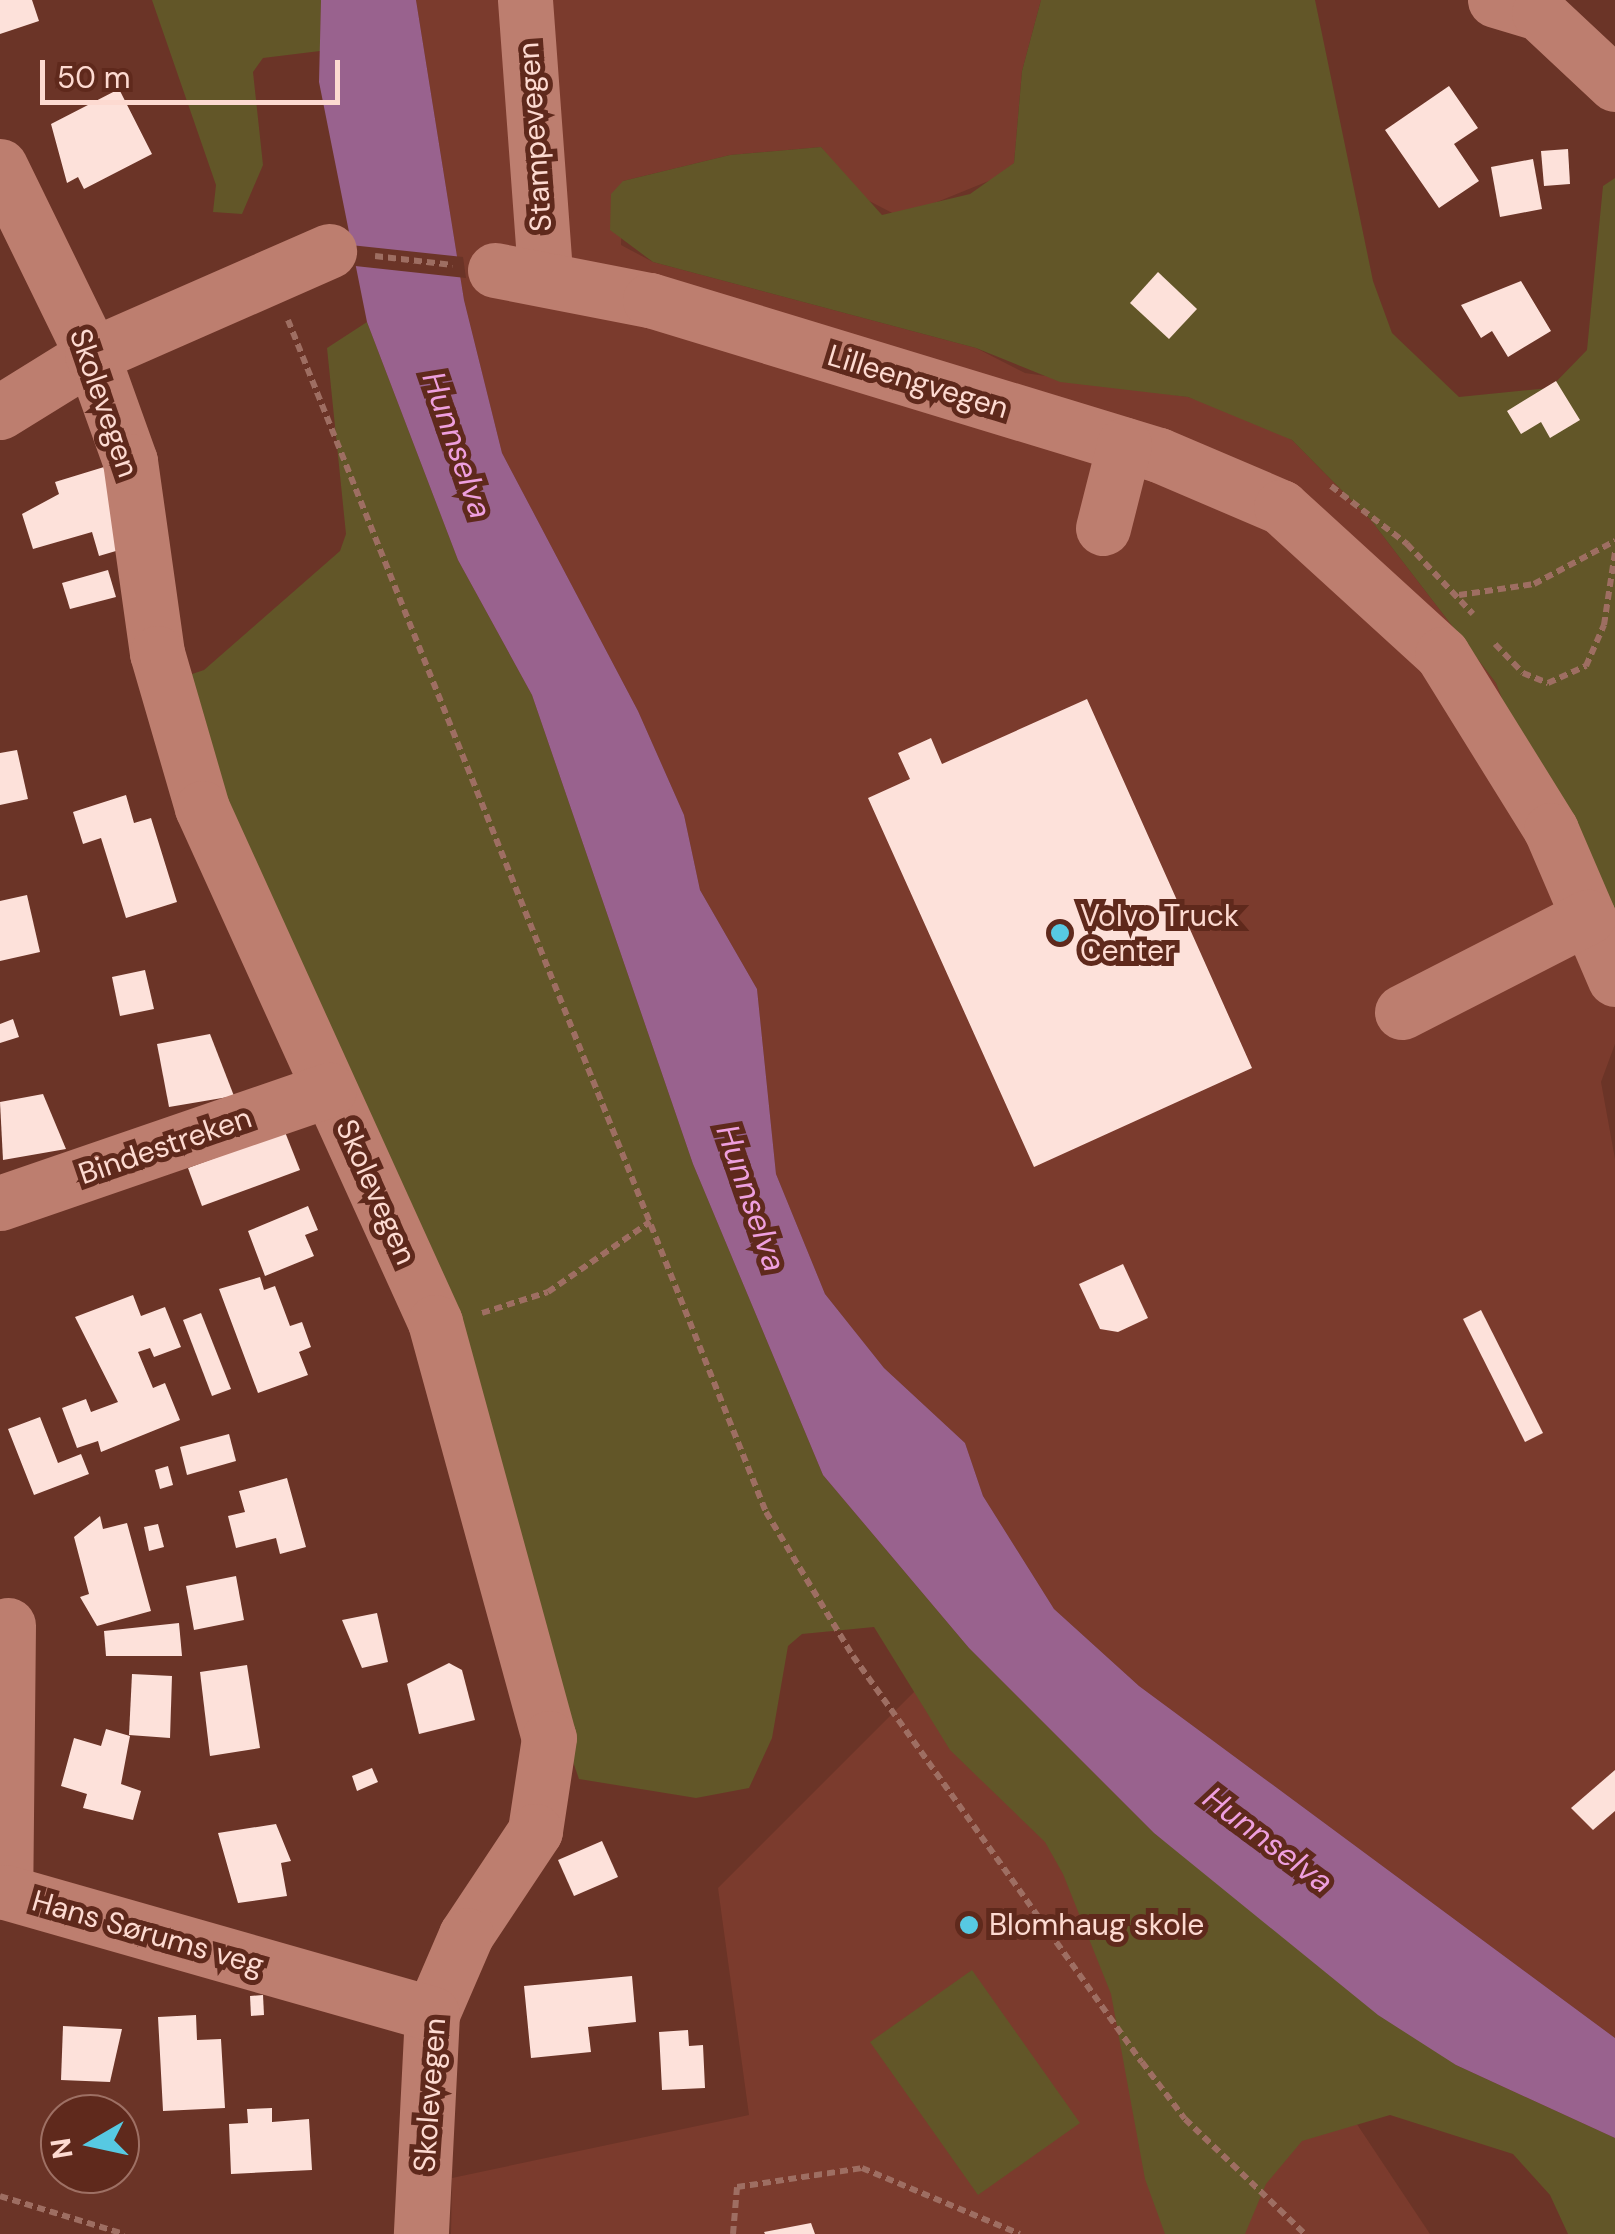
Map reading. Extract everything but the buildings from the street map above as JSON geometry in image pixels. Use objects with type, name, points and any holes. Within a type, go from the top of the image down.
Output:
[{"type":"street","name":"Stampevegen","points":[[520,272],[525,0]]},
{"type":"street","points":[[1495,0],[1539,13],[1615,84]]},
{"type":"street","name":"Skolevegen","points":[[0,166],[92,355],[130,461],[157,652],[202,808],[435,1322],[549,1738],[535,1831],[466,1935],[432,2014],[420,2234]]},
{"type":"street","points":[[0,412],[92,355],[269,273],[328,251]]},
{"type":"street","name":"Lilleengvegen","points":[[520,272],[1124,445],[1281,507],[1442,654],[1500,736],[1615,979]]},
{"type":"street","points":[[1102,528],[1124,445]]},
{"type":"street","points":[[1402,1012],[1588,917]]},
{"type":"street","name":"Bindestreken","points":[[0,1203],[330,1090]]},
{"type":"street","name":"Hans Sørums veg","points":[[8,1625],[5,1892],[432,2014]]},
{"type":"path","points":[[328,251],[520,272]]},
{"type":"path","points":[[269,273],[766,1512],[853,1656],[1185,2118],[1305,2234]]},
{"type":"path","points":[[1459,595],[1534,584],[1615,541]]},
{"type":"path","points":[[1407,544],[1459,595],[1481,625]]},
{"type":"path","points":[[1492,640],[1532,679],[1572,676],[1596,652],[1615,552]]},
{"type":"path","points":[[435,1322],[548,1292],[650,1222]]},
{"type":"path","points":[[732,2234],[737,2187],[862,2168],[1020,2234]]},
{"type":"path","points":[[0,2196],[124,2234]]},
{"type":"shaded area","points":[[152,0],[321,0],[320,51],[263,58],[253,72],[263,165],[242,214],[213,212],[216,185]]},
{"type":"shaded area","points":[[416,0],[1041,0],[1022,71],[1014,163],[1001,176],[900,217],[852,192],[821,147],[730,155],[623,181],[621,245],[653,262],[976,348],[1025,373],[1188,397],[1258,421],[1292,440],[1370,519],[1496,683],[1615,996],[1615,1044],[1601,1082],[1615,1159],[1615,2038],[1139,1686],[1054,1609],[983,1496],[965,1443],[884,1368],[825,1294],[776,1174],[757,989],[700,890],[684,815],[638,711],[502,453],[464,300]]},
{"type":"shaded area","points":[[1041,0],[1315,0],[1373,281],[1392,333],[1459,397],[1550,388],[1587,350],[1603,186],[1615,178],[1615,996],[1496,683],[1370,519],[1292,440],[1188,397],[1060,382],[976,348],[653,262],[610,230],[611,194],[623,181],[730,155],[821,147],[882,215],[970,194],[1014,163],[1022,71]]},
{"type":"shaded area","points":[[367,322],[458,560],[532,695],[693,1164],[823,1475],[969,1648],[1154,1833],[1456,2065],[1615,2138],[1615,2234],[1568,2234],[1550,2195],[1513,2154],[1390,2115],[1302,2141],[1266,2184],[1245,2234],[1165,2234],[1145,2179],[1111,1994],[1063,1874],[1045,1842],[950,1750],[874,1627],[802,1634],[788,1646],[772,1738],[749,1788],[696,1798],[579,1779],[400,1268],[165,683],[204,670],[340,551],[346,534],[327,348]]},
{"type":"shaded area","name":"Blomhaug skole","points":[[957,1649],[1249,1962],[1430,2234],[451,2234],[452,2178],[749,2115],[718,1888]]},
{"type":"shaded area","points":[[972,1970],[1080,2123],[978,2195],[870,2042]]},
{"type":"water","name":"Hunnselva","points":[[321,0],[416,0],[464,300],[502,453],[638,711],[684,815],[700,890],[757,989],[776,1174],[825,1294],[884,1368],[965,1443],[983,1496],[1054,1609],[1139,1686],[1615,2038],[1615,2138],[1456,2065],[1378,2015],[1154,1833],[969,1648],[823,1475],[693,1164],[532,695],[458,560],[367,322],[319,82]]},
{"type":"pier","points":[[341,244],[463,257],[466,278],[346,265]]},
{"type":"place","name":"Volvo Truck Center","points":[[1060,933]]},
{"type":"place","name":"Blomhaug skole","points":[[969,1925]]}]
